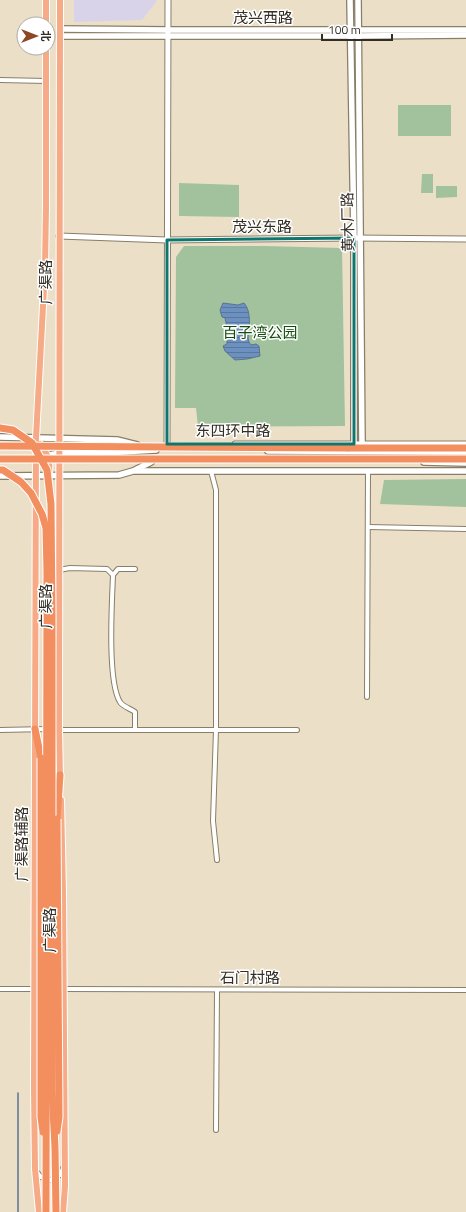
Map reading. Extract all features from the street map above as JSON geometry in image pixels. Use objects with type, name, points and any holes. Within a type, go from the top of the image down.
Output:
[{"type":"highway","name":"广渠路","points":[[0,428],[12,430],[32,443],[47,470],[51,504],[52,1091],[56,1212]]},
{"type":"highway","name":"东四环中路","points":[[0,446],[466,448]]},
{"type":"highway","name":"东四环中路","points":[[0,459],[466,459]]},
{"type":"highway","name":"广渠路","points":[[0,470],[21,482],[31,493],[42,514],[46,528],[46,1212]]},
{"type":"highway","points":[[35,729],[40,758],[41,807],[40,1117],[46,1156]]},
{"type":"highway","points":[[55,1147],[59,1117],[57,819],[60,775]]},
{"type":"main road","points":[[46,0],[46,16]]},
{"type":"main road","name":"广渠路","points":[[60,0],[59,730],[62,819],[64,989],[65,1186],[63,1212]]},
{"type":"main road","points":[[350,0],[357,238],[354,444]]},
{"type":"main road","name":"黄木厂路","points":[[358,0],[357,238],[362,444]]},
{"type":"main road","name":"茂兴西路","points":[[60,29],[168,33]]},
{"type":"main road","name":"茂兴西路","points":[[358,33],[466,30]]},
{"type":"main road","name":"茂兴西路","points":[[60,36],[168,33],[358,33],[466,35]]},
{"type":"main road","name":"广渠路","points":[[36,476],[36,438],[45,268],[46,56]]},
{"type":"main road","name":"东四环中路","points":[[0,437],[117,440],[133,444]]},
{"type":"main road","points":[[36,438],[49,458],[50,557],[53,566],[59,570]]},
{"type":"main road","points":[[133,444],[150,450]]},
{"type":"main road","name":"东四环中路","points":[[49,458],[59,453],[105,454],[150,450],[466,452]]},
{"type":"main road","points":[[105,454],[105,462]]},
{"type":"main road","name":"东四环中路","points":[[36,457],[49,458],[59,462],[466,463]]},
{"type":"main road","points":[[0,476],[119,475],[133,471],[151,462]]},
{"type":"main road","points":[[133,471],[466,471]]},
{"type":"main road","name":"广渠路辅路","points":[[36,476],[34,1037],[35,1169],[39,1212]]},
{"type":"main road","points":[[50,510],[53,525],[59,534]]},
{"type":"street","points":[[167,444],[168,0]]},
{"type":"street","points":[[0,80],[47,81]]},
{"type":"street","name":"茂兴东路","points":[[59,236],[167,240],[357,238],[466,239]]},
{"type":"street","name":"东四环中路","points":[[133,444],[466,444]]},
{"type":"street","points":[[211,471],[216,490],[216,730],[213,821],[218,860]]},
{"type":"street","points":[[367,697],[368,471]]},
{"type":"street","points":[[368,527],[466,529]]},
{"type":"street","points":[[59,570],[70,568],[107,569],[113,575]]},
{"type":"street","points":[[135,569],[118,569],[113,575],[112,652],[114,684],[120,703],[135,712],[135,730]]},
{"type":"street","points":[[0,730],[297,730]]},
{"type":"street","points":[[34,940],[38,945],[44,948],[55,947],[63,941]]},
{"type":"street","name":"石门村路","points":[[0,989],[466,990]]},
{"type":"street","points":[[216,1130],[218,990]]},
{"type":"street","points":[[34,1037],[43,1027],[49,1025],[64,1036]]},
{"type":"street","points":[[35,1169],[41,1177],[51,1180],[60,1175],[65,1163]]},
{"type":"highlighted area","points":[[354,238],[354,444],[167,444],[167,240]]},
{"type":"shaded area","points":[[74,0],[156,0],[156,2],[142,20],[74,22]]},
{"type":"green space","points":[[398,105],[451,105],[451,136],[398,136]]},
{"type":"green space","points":[[422,174],[433,174],[433,193],[421,193]]},
{"type":"green space","points":[[179,183],[239,185],[239,217],[179,216]]},
{"type":"green space","points":[[436,186],[457,186],[457,197],[436,198]]},
{"type":"green space","name":"百子湾公园","points":[[184,246],[342,248],[345,426],[198,427],[196,408],[175,408],[176,257]]},
{"type":"green space","points":[[466,479],[466,507],[380,504],[384,480]]},
{"type":"water","points":[[223,303],[238,305],[244,303],[247,307],[249,315],[249,342],[251,345],[256,344],[259,346],[260,356],[235,360],[225,351],[223,346],[227,344],[227,327],[225,318],[222,317],[220,310]]},
{"type":"waterway","points":[[18,1093],[18,1212]]}]
